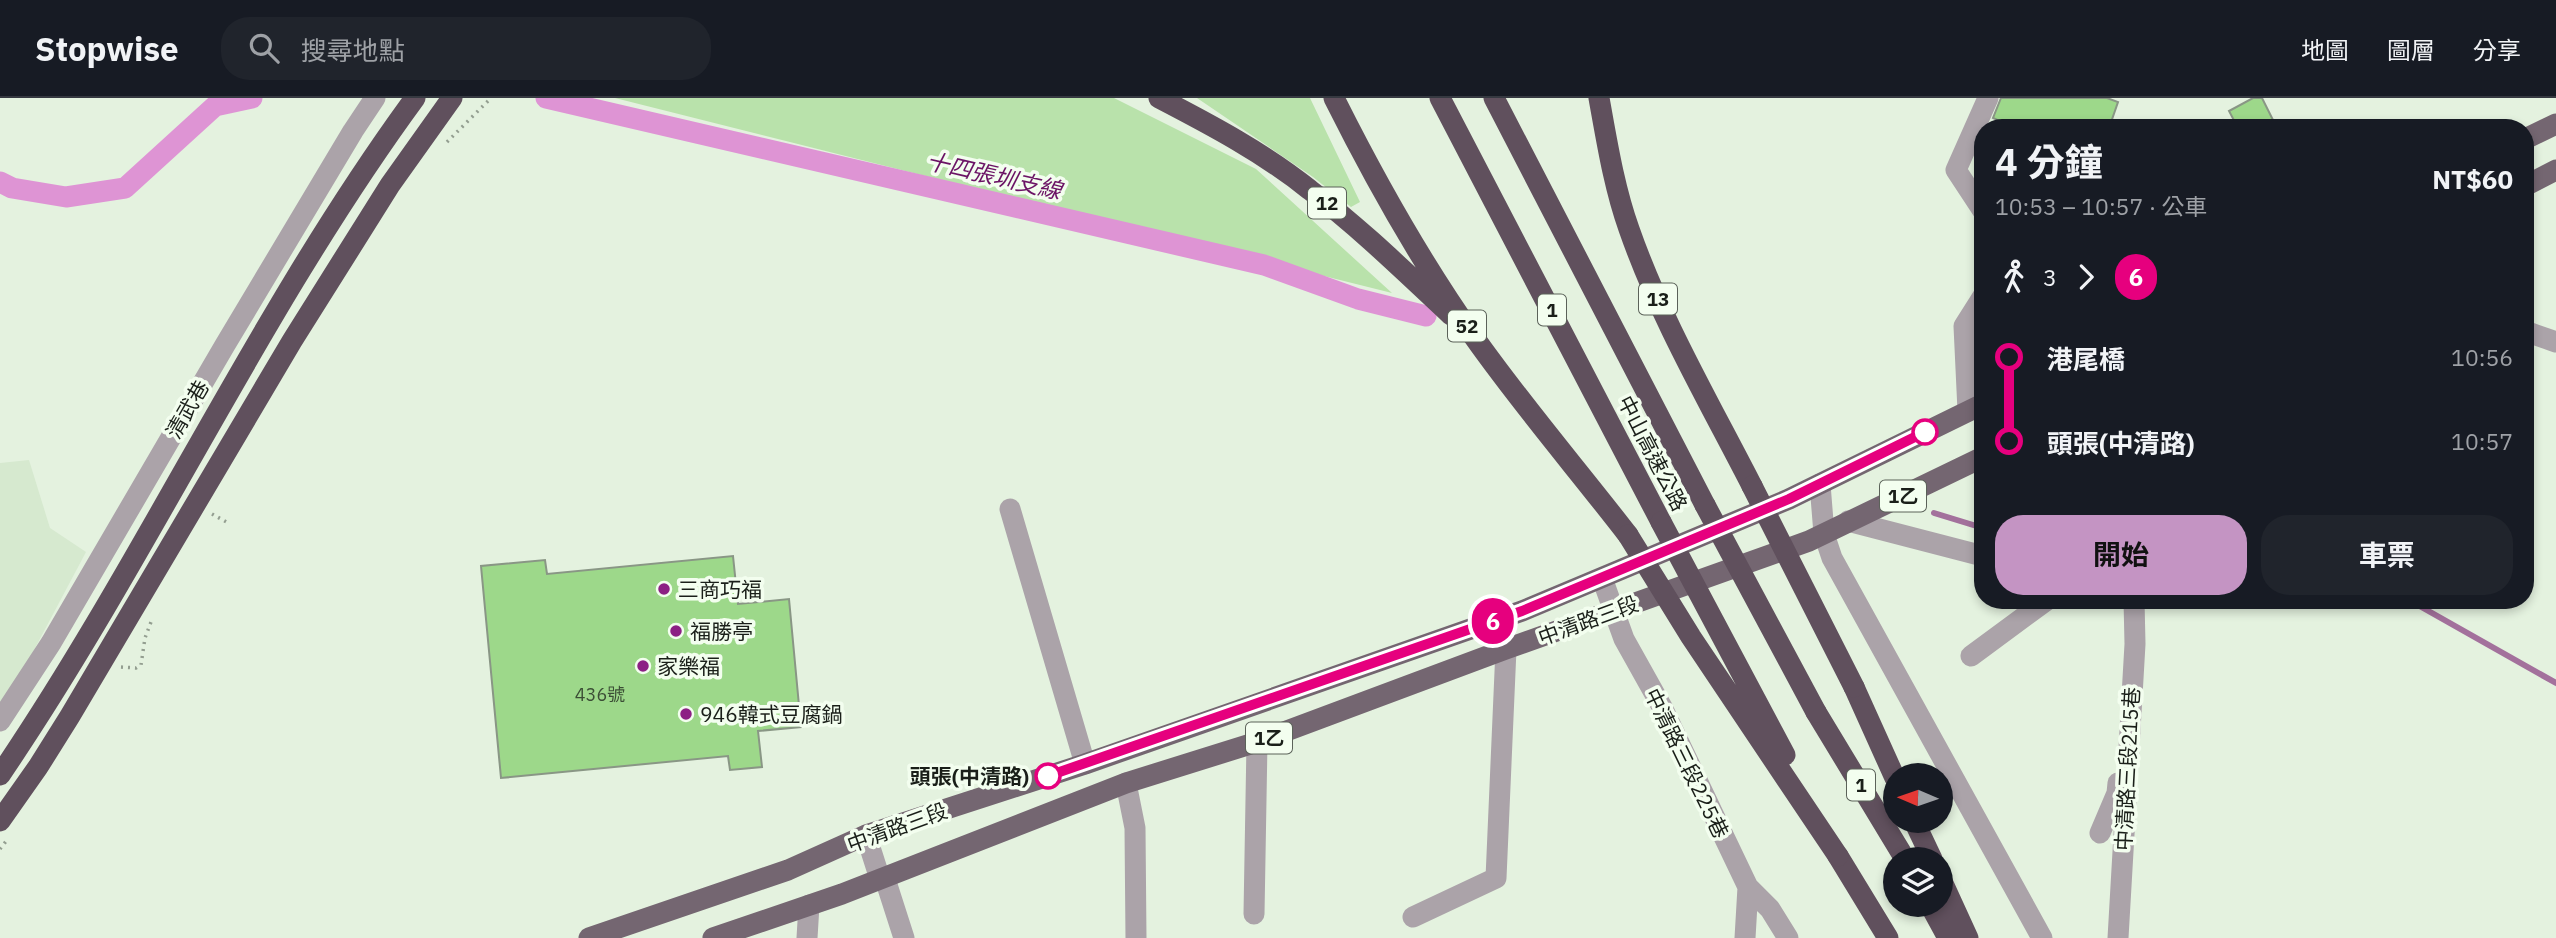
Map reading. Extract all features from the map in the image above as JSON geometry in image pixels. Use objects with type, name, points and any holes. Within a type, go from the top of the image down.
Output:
[{"type":"highway","points":[[0,775],[60,683],[305,263],[384,140],[415,98]]},
{"type":"highway","points":[[0,821],[70,716],[299,329],[433,122],[452,98]]},
{"type":"highway","points":[[433,122],[458,98]]},
{"type":"highway","name":"12","points":[[1159,98],[1237,140],[1308,188],[1369,237],[1474,337]]},
{"type":"highway","name":"52","points":[[1334,98],[1365,161],[1474,337],[1628,535],[1691,637],[1839,856]]},
{"type":"highway","name":"中山高速公路","points":[[1440,98],[1839,856],[1888,938]]},
{"type":"highway","name":"中山高速公路","points":[[1494,98],[1705,505],[1816,712],[1898,847]]},
{"type":"highway","points":[[1588,98],[1610,161]]},
{"type":"highway","name":"13","points":[[1600,98],[1610,161],[1629,229],[1661,307],[1854,687],[1888,763]]},
{"type":"highway","points":[[1953,905],[1968,938]]},
{"type":"highway","points":[[1937,917],[1948,938]]},
{"type":"main road","points":[[2534,135],[2556,124]]},
{"type":"main road","points":[[2534,181],[2556,170]]},
{"type":"main road","name":"中清路三段","points":[[590,938],[788,870],[866,835],[1085,764],[1522,611],[1820,484],[1974,408]]},
{"type":"main road","name":"中清路三段","points":[[713,938],[880,879],[1126,783],[1257,742],[1824,534],[1974,461]]},
{"type":"street","name":"清武巷","points":[[0,720],[51,643],[225,345],[375,98]]},
{"type":"street","points":[[1979,119],[1988,98]]},
{"type":"street","points":[[1974,130],[1956,170],[1974,197]]},
{"type":"street","points":[[1974,310],[1964,326],[1974,401]]},
{"type":"street","points":[[2534,333],[2553,338]]},
{"type":"street","points":[[1820,484],[1824,534],[1832,558],[2042,938]]},
{"type":"street","points":[[1010,509],[1085,764]]},
{"type":"street","points":[[1848,521],[1974,554]]},
{"type":"street","name":"中清路三段225巷","points":[[1602,578],[1624,639],[1661,707],[1748,887],[1770,909],[1788,938]]},
{"type":"street","points":[[1971,656],[2035,609]]},
{"type":"street","name":"中清路三段215巷","points":[[2119,938],[2135,644],[2134,609]]},
{"type":"street","points":[[1413,917],[1496,877],[1506,649]]},
{"type":"street","points":[[2100,833],[2117,793],[2122,681],[2132,677]]},
{"type":"street","points":[[1254,914],[1257,742]]},
{"type":"street","points":[[1126,783],[1135,828],[1136,938]]},
{"type":"street","points":[[866,835],[880,879],[887,885],[904,938]]},
{"type":"street","points":[[1745,938],[1748,887]]},
{"type":"street","points":[[807,938],[809,905]]},
{"type":"shaded area","points":[[29,460],[50,528],[86,552],[0,714],[0,463]]},
{"type":"green space","points":[[615,98],[1114,98],[1256,169],[1392,293]]},
{"type":"green space","points":[[1197,98],[1310,98],[1360,202],[1351,207],[1313,177]]},
{"type":"building","points":[[2001,98],[2107,98],[2118,102],[2112,119],[1993,118]]},
{"type":"building","points":[[2253,98],[2262,98],[2272,119],[2233,119],[2229,111]]},
{"type":"building","name":"家樂福","points":[[733,556],[738,604],[789,599],[801,727],[758,731],[762,767],[730,770],[728,756],[501,778],[481,566],[545,560],[547,574]]},
{"type":"waterway","name":"十四張圳支線","points":[[215,106],[219,98]]},
{"type":"waterway","name":"十四張圳支線","points":[[0,182],[12,188],[66,197],[125,188],[215,106],[252,98]]},
{"type":"waterway","name":"十四張圳支線","points":[[546,98],[1264,265],[1358,299],[1426,316]]},
{"type":"waterway","name":"十四張圳支線","points":[[1934,513],[1974,525]]},
{"type":"waterway","name":"十四張圳支線","points":[[2425,609],[2556,683]]},
{"type":"bus line","name":"6","points":[[1048,776],[1522,611],[1789,499],[1925,432]]},
{"type":"place","name":"三商巧福","points":[[664,589]]},
{"type":"place","name":"福勝亭","points":[[676,631]]},
{"type":"place","name":"家樂福","points":[[643,666]]},
{"type":"place","name":"946韓式豆腐鍋","points":[[686,714]]},
{"type":"place","name":"頭張(中清路)","points":[[1048,776]]}]
